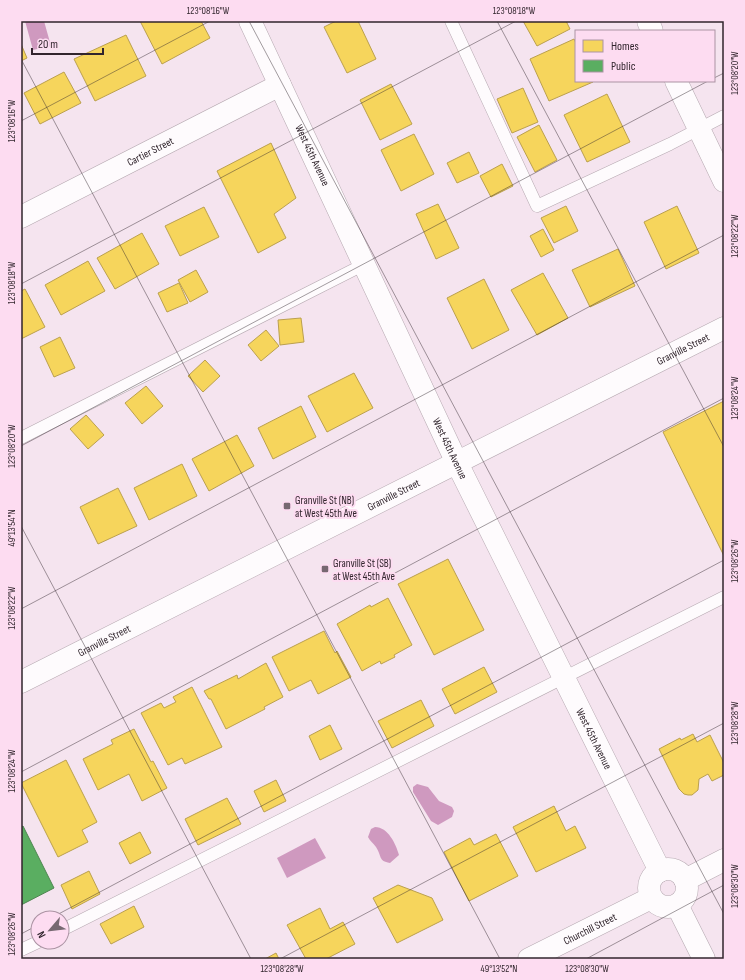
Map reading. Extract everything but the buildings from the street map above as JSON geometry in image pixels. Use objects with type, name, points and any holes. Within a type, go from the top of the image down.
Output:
[{"type":"main road","name":"West 45th Avenue","points":[[250,21],[457,463],[660,871]]},
{"type":"main road","points":[[676,82],[724,181]]},
{"type":"main road","name":"Cartier Street","points":[[21,217],[280,85]]},
{"type":"main road","name":"Granville Street","points":[[21,682],[724,328]]},
{"type":"main road","points":[[685,880],[724,860]]},
{"type":"main road","points":[[672,870],[685,880],[685,897],[677,905],[666,907],[660,906],[651,898],[649,885],[655,874],[660,871],[672,870]]},
{"type":"main road","name":"Churchill Street","points":[[529,959],[651,898]]},
{"type":"main road","points":[[677,905],[704,959]]},
{"type":"lane","points":[[451,21],[537,206],[724,116]]},
{"type":"lane","points":[[21,438],[363,265]]},
{"type":"lane","points":[[70,926],[724,597]]},
{"type":"shaded area","points":[[25,21],[44,21],[51,46],[33,50]]},
{"type":"shaded area","points":[[417,784],[428,787],[439,801],[452,807],[454,811],[452,817],[438,825],[431,821],[413,792],[413,787]]},
{"type":"shaded area","points":[[375,827],[388,833],[396,846],[399,855],[390,863],[382,859],[376,847],[368,837],[371,829]]},
{"type":"shaded area","points":[[315,838],[326,858],[287,878],[277,858]]},
{"type":"place","name":"Granville St (NB) at West 45th Ave","points":[[287,506]]},
{"type":"place","name":"Granville St (SB) at West 45th Ave","points":[[325,569]]}]
